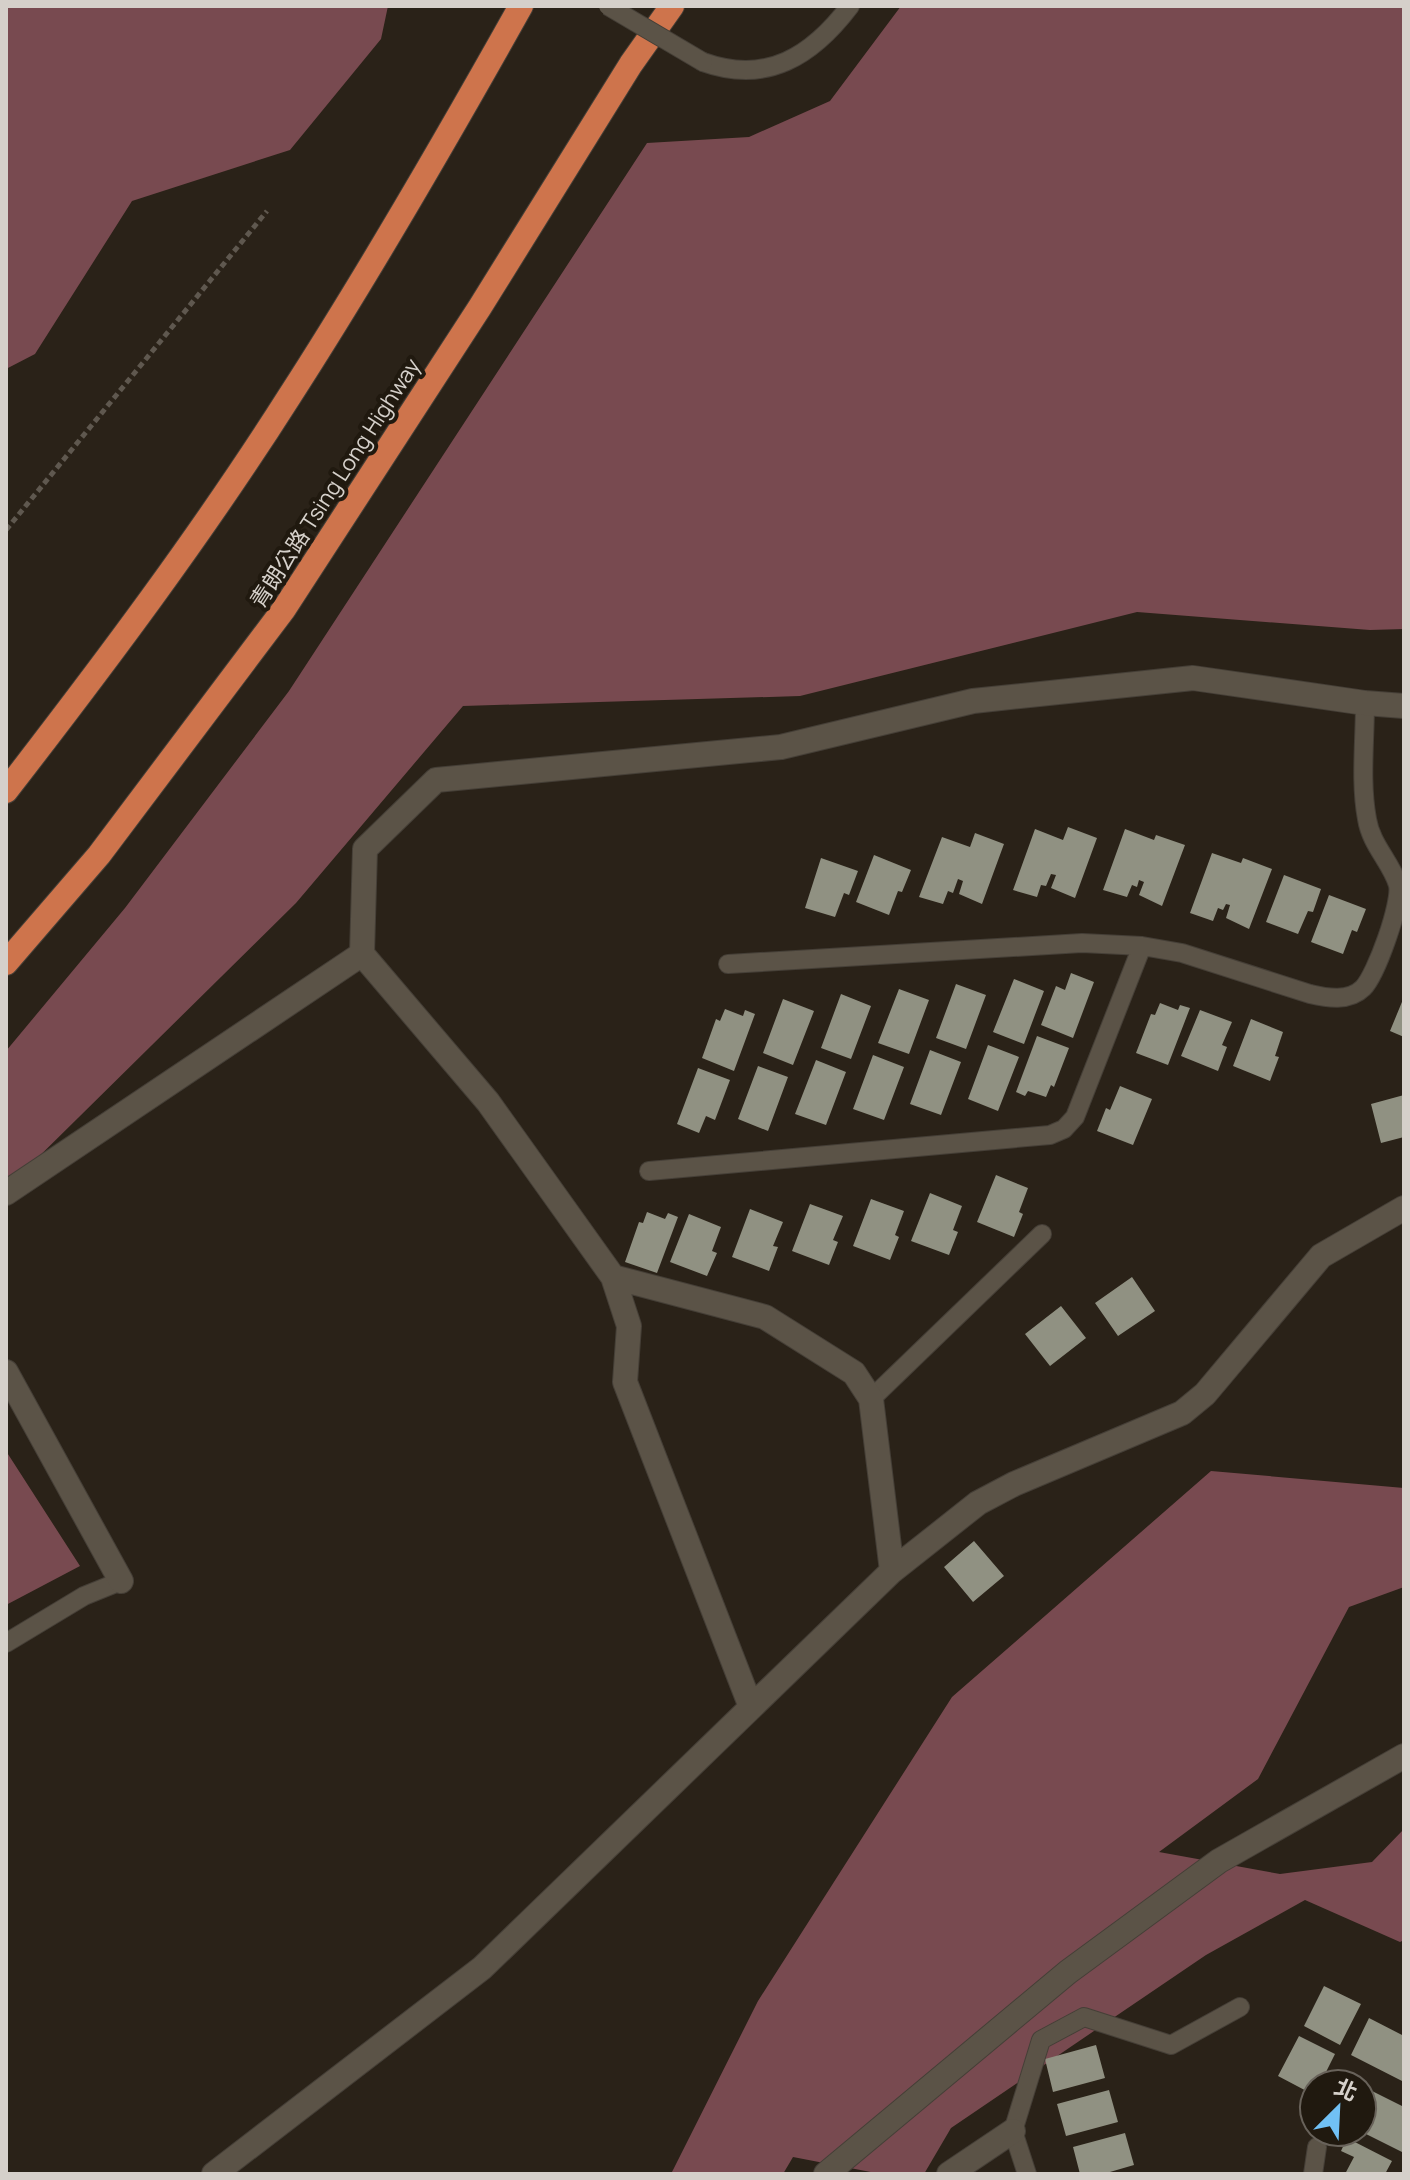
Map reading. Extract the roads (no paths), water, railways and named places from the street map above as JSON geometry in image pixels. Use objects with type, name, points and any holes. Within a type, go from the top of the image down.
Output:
[{"type":"highway","points":[[6,791],[107,660],[288,400],[370,270],[521,6]]},
{"type":"highway","name":"青朗公路 Tsing Long Highway","points":[[6,963],[99,855],[284,609],[480,307],[631,64],[672,6]]},
{"type":"street","points":[[751,1707],[625,1382],[629,1326],[613,1277],[488,1102],[362,954],[365,849],[436,780],[781,747],[973,701],[1193,678],[1404,706]]},
{"type":"street","points":[[6,1193],[362,954]]},
{"type":"street","points":[[214,2174],[482,1968],[892,1571],[995,1493],[1182,1413],[1205,1394],[1321,1256],[1404,1208]]},
{"type":"street","points":[[613,1277],[765,1317],[854,1373],[871,1399],[892,1571]]},
{"type":"street","points":[[6,1372],[121,1581]]},
{"type":"street","points":[[826,2174],[1068,1972],[1219,1861],[1404,1756]]},
{"type":"street","points":[[949,2174],[1013,2131]]},
{"type":"lane","points":[[608,6],[703,62],[736,70],[754,70],[785,62],[814,47],[850,6]]},
{"type":"lane","points":[[728,964],[1046,944],[1142,946],[1212,961],[1310,994],[1331,998],[1350,996],[1363,988],[1370,976],[1396,914],[1400,896],[1397,881],[1371,838],[1367,819],[1365,703]]},
{"type":"lane","points":[[649,1171],[1050,1135],[1064,1129],[1075,1117],[1142,946]]},
{"type":"lane","points":[[871,1399],[1042,1234]]},
{"type":"lane","points":[[6,1643],[84,1596],[121,1581]]},
{"type":"lane","points":[[1027,2174],[1013,2131],[1041,2040],[1084,2017],[1171,2045],[1240,2007]]},
{"type":"lane","points":[[1313,2174],[1317,2148]]}]
